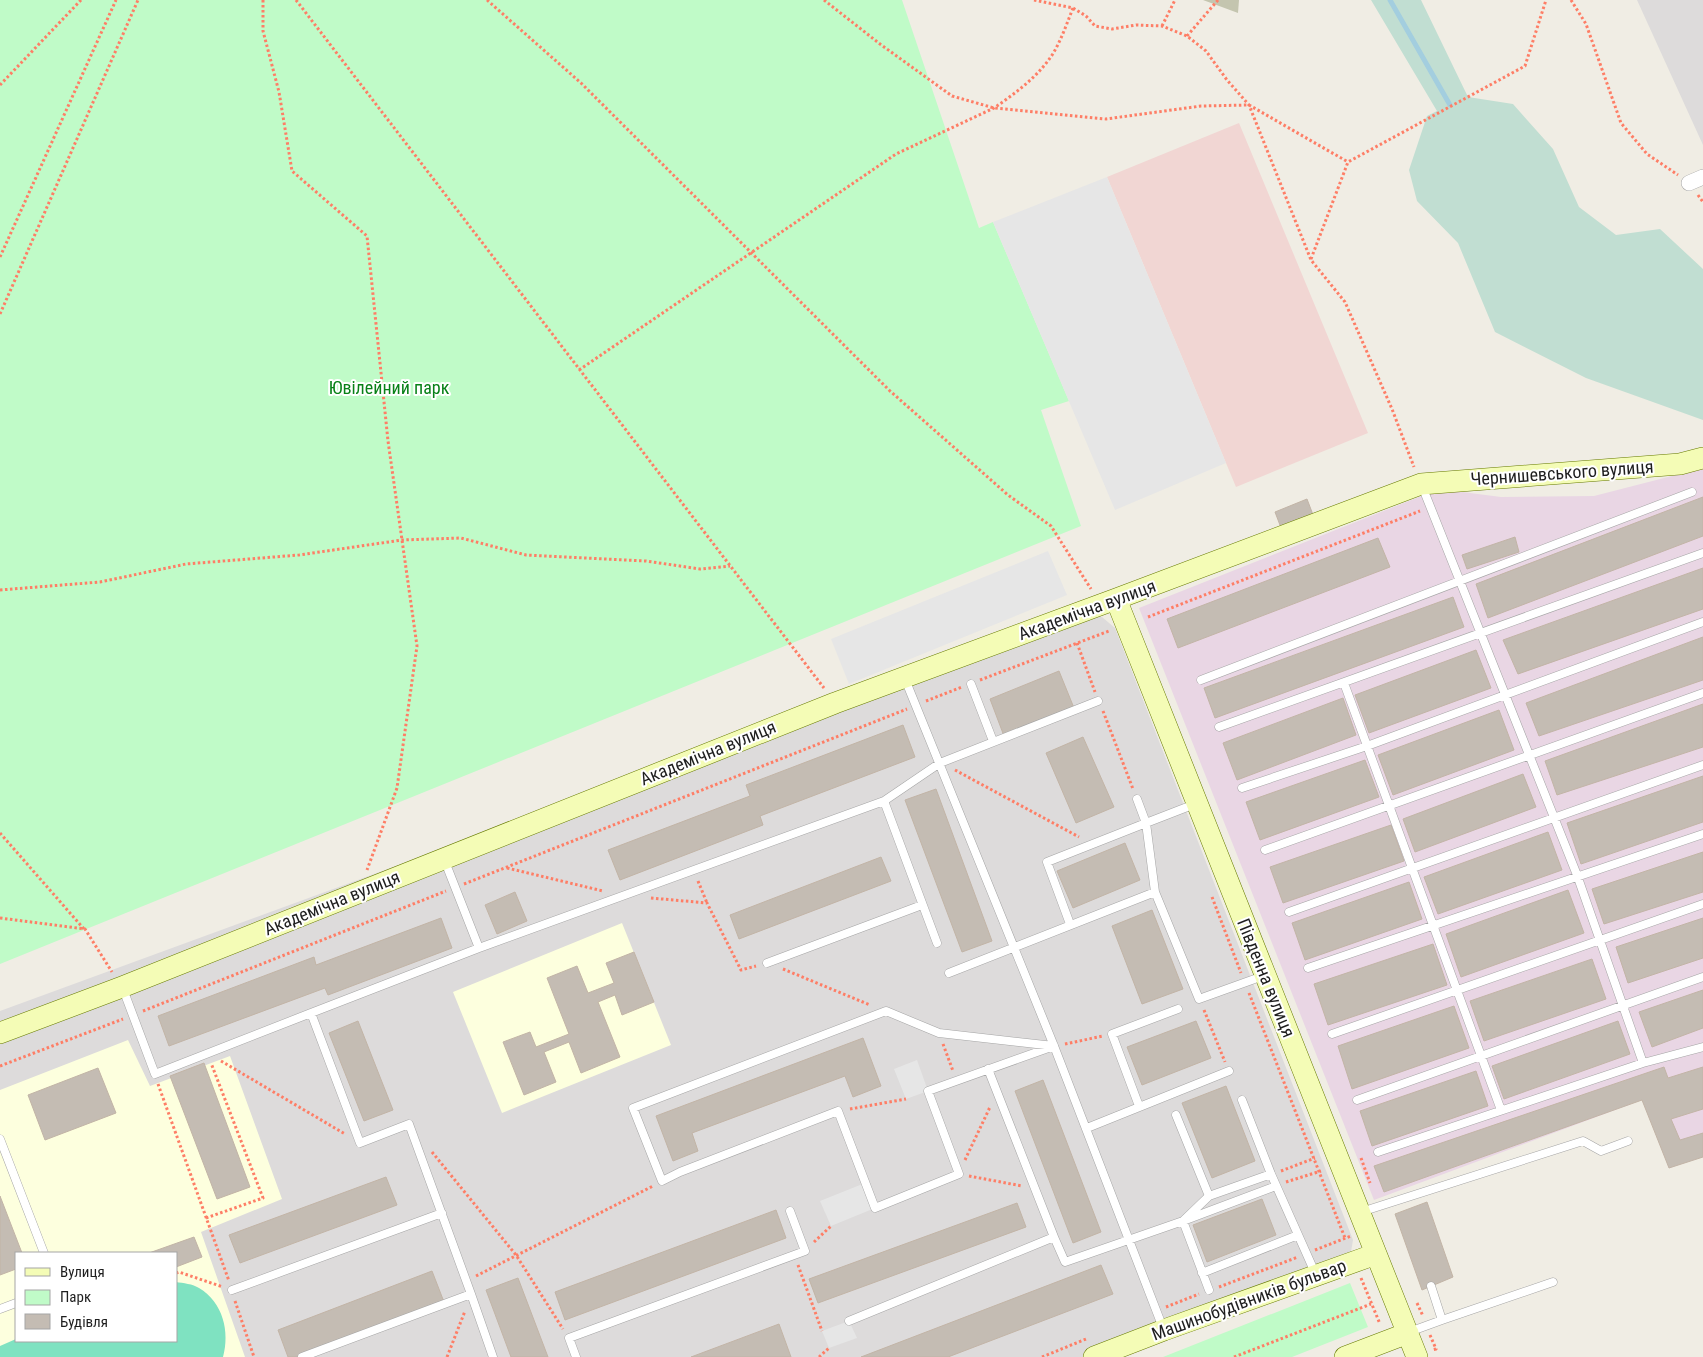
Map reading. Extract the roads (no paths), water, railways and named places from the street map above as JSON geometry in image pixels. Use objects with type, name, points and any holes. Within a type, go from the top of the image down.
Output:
[{"type":"street","name":"Чернишевського вулиця","points":[[1421,484],[1680,464],[1703,458]]},
{"type":"street","name":"Академічна вулиця","points":[[0,1033],[122,987],[835,702],[1109,602],[1421,484]]},
{"type":"street","name":"Південна вулиця","points":[[1109,602],[1197,803],[1417,1357]]},
{"type":"street","name":"Машинобудівників бульвар","points":[[1094,1357],[1160,1320],[1316,1276],[1376,1254]]},
{"type":"street","points":[[1346,1357],[1408,1333]]},
{"type":"lane","points":[[1421,484],[1531,756],[1576,875],[1642,1063]]},
{"type":"lane","points":[[1201,680],[1692,492]]},
{"type":"lane","points":[[1219,727],[1703,553]]},
{"type":"lane","points":[[1242,788],[1367,746],[1703,622]]},
{"type":"lane","points":[[904,677],[917,705],[1087,1128],[1160,1320]]},
{"type":"lane","points":[[1344,683],[1501,1110]]},
{"type":"lane","points":[[971,684],[994,741]]},
{"type":"lane","points":[[1265,850],[1390,807],[1703,693]]},
{"type":"lane","points":[[122,987],[155,1074],[479,948],[884,801],[940,763],[1098,701]]},
{"type":"lane","points":[[1289,912],[1703,765]]},
{"type":"lane","points":[[1137,800],[1146,823],[1155,892],[1199,999],[1265,975]]},
{"type":"lane","points":[[884,801],[937,943]]},
{"type":"lane","points":[[1070,924],[1047,862],[1197,803]]},
{"type":"lane","points":[[1308,968],[1576,875],[1703,834]]},
{"type":"lane","points":[[444,858],[479,948]]},
{"type":"lane","points":[[949,973],[1155,892]]},
{"type":"lane","points":[[1332,1034],[1598,939],[1703,904]]},
{"type":"lane","points":[[767,963],[922,905]]},
{"type":"lane","points":[[1357,1100],[1703,977]]},
{"type":"lane","points":[[1139,1106],[1112,1034],[1178,1009]]},
{"type":"lane","points":[[886,1011],[939,1033],[1054,1046],[928,1091],[959,1174],[875,1208],[838,1112],[680,1172],[662,1181],[633,1108],[886,1011]]},
{"type":"lane","points":[[311,1013],[360,1143],[410,1124],[493,1357]]},
{"type":"lane","points":[[1378,1152],[1642,1063],[1703,1047]]},
{"type":"lane","points":[[988,1069],[1065,1262],[1276,1186]]},
{"type":"lane","points":[[1087,1128],[1229,1071]]},
{"type":"lane","points":[[1242,1100],[1276,1186],[1316,1276]]},
{"type":"lane","points":[[1176,1115],[1209,1196]]},
{"type":"lane","points":[[0,1139],[44,1252]]},
{"type":"lane","points":[[1359,1212],[1583,1141],[1601,1151],[1628,1142]]},
{"type":"lane","points":[[1183,1221],[1209,1196],[1271,1174]]},
{"type":"lane","points":[[576,1357],[569,1338],[805,1251],[790,1212]]},
{"type":"lane","points":[[232,1290],[442,1213]]},
{"type":"lane","points":[[1183,1221],[1209,1290]]},
{"type":"lane","points":[[1202,1272],[1298,1234]]},
{"type":"lane","points":[[850,1321],[1054,1237]]},
{"type":"lane","points":[[1408,1333],[1553,1282]]},
{"type":"lane","points":[[1431,1286],[1442,1320]]},
{"type":"lane","points":[[302,1357],[471,1294]]},
{"type":"lane","points":[[0,1309],[15,1303]]},
{"type":"waterway","points":[[1390,0],[1450,105]]},
{"type":"park label","name":"Ювілейний парк","points":[[389,388]]}]
